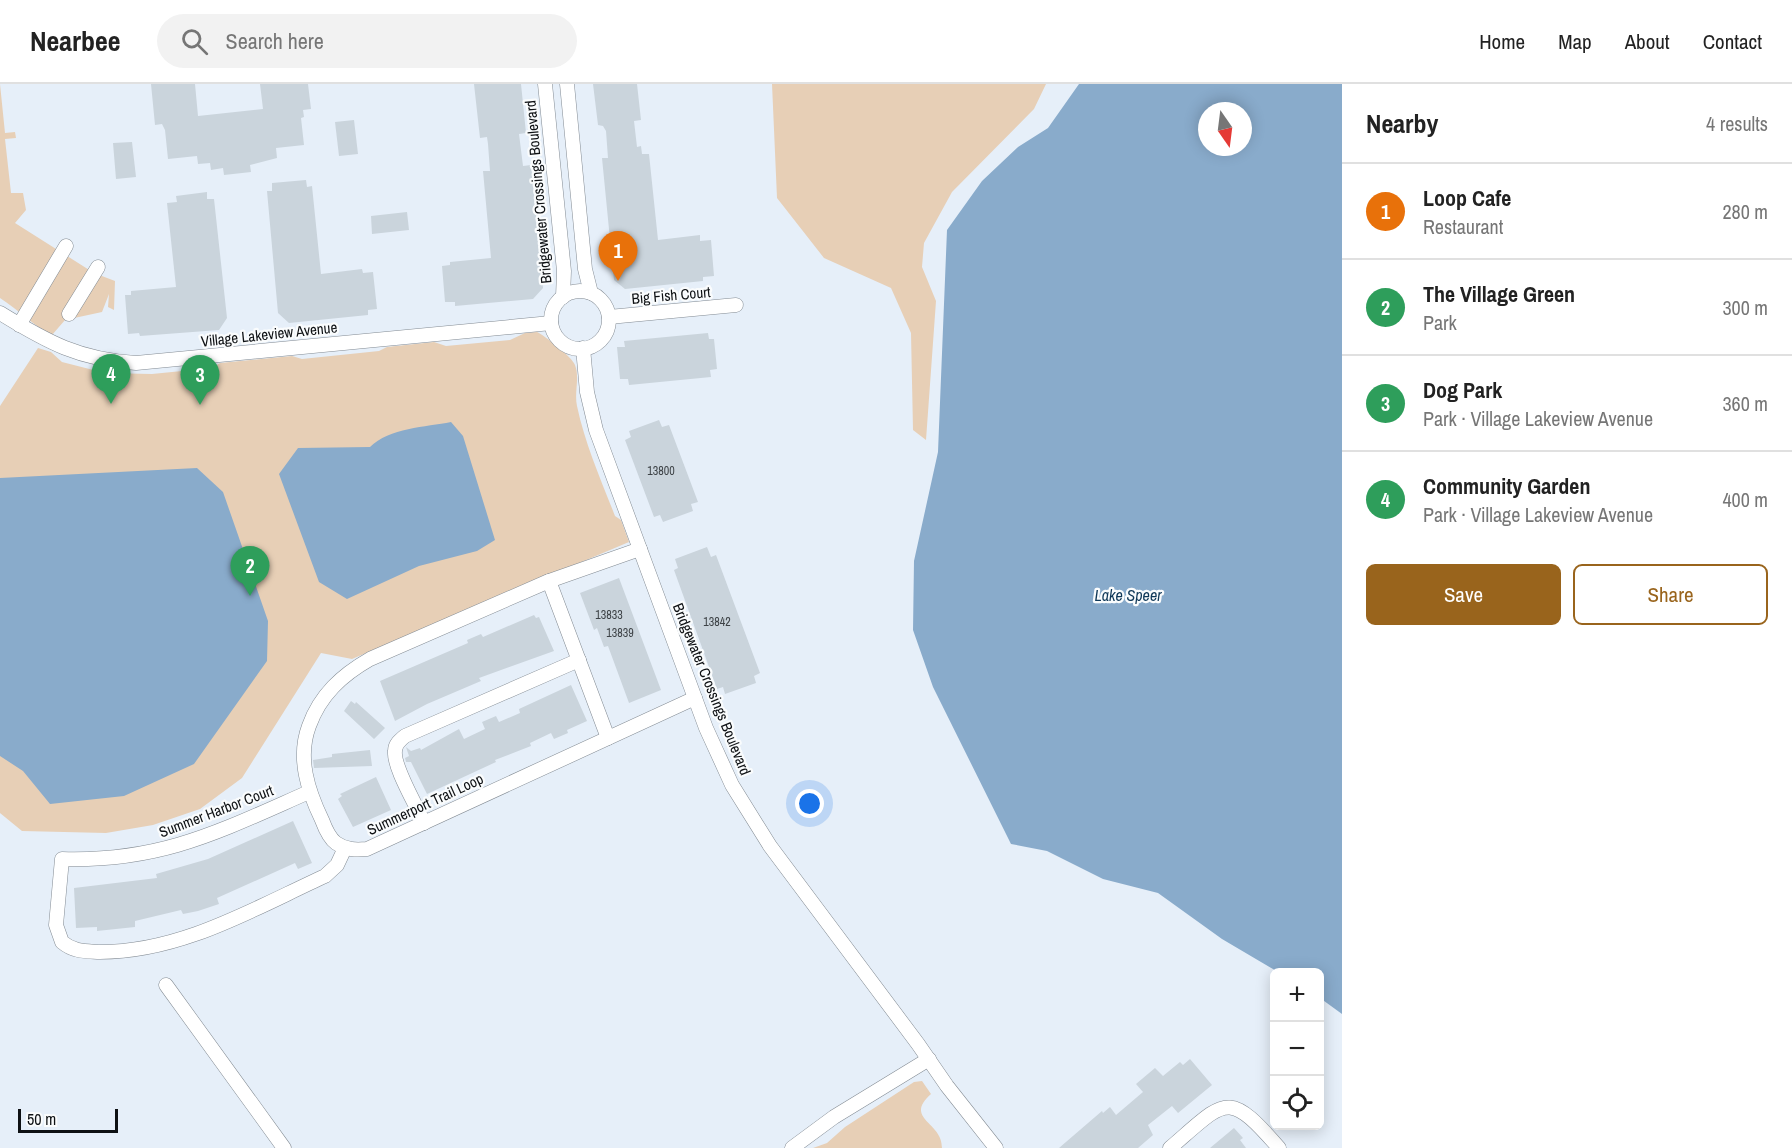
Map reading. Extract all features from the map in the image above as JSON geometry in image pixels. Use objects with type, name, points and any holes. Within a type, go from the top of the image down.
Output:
[{"type":"street","name":"Bridgewater Crossings Boulevard","points":[[545,84],[564,272],[562,297]]},
{"type":"street","points":[[567,84],[585,269],[591,293]]},
{"type":"street","points":[[19,324],[66,246]]},
{"type":"street","points":[[69,314],[98,267]]},
{"type":"street","points":[[576,291],[591,293],[603,302],[609,317],[602,338],[583,348],[562,342],[551,323],[554,308],[562,297],[576,291]]},
{"type":"street","name":"Big Fish Court","points":[[609,317],[736,305]]},
{"type":"street","name":"Village Lakeview Avenue","points":[[0,313],[50,343],[78,355],[114,362],[136,363],[551,323]]},
{"type":"street","name":"Bridgewater Crossings Boulevard","points":[[583,348],[587,392],[596,430],[715,751],[748,813],[929,1059],[946,1086],[996,1148]]},
{"type":"street","points":[[345,848],[335,843],[328,833],[309,792],[304,765],[308,728],[314,713],[336,682],[370,659],[549,581],[640,549]]},
{"type":"street","points":[[549,581],[608,738]]},
{"type":"street","points":[[424,823],[396,762],[395,748],[399,741],[405,736],[579,660]]},
{"type":"street","name":"Summerport Trail Loop","points":[[345,848],[367,849],[695,698]]},
{"type":"street","name":"Summer Harbor Court","points":[[309,792],[218,832],[157,852],[101,860],[62,859],[57,934],[62,942],[78,951],[110,952],[141,949],[204,931],[325,876],[337,865],[345,848]]},
{"type":"street","points":[[166,985],[284,1148]]},
{"type":"street","points":[[792,1148],[834,1117],[929,1059]]},
{"type":"street","points":[[1170,1148],[1215,1111],[1231,1107],[1251,1116],[1279,1148]]},
{"type":"shaded area","points":[[0,84],[5,133],[15,132],[16,138],[5,139],[11,193],[23,193],[26,210],[15,223],[94,273],[115,281],[114,310],[108,307],[109,294],[102,312],[65,320],[52,335],[0,298]]},
{"type":"shaded area","points":[[772,84],[1046,84],[1034,109],[952,192],[924,243],[922,267],[936,301],[926,440],[913,430],[911,333],[891,288],[824,258],[777,198]]},
{"type":"shaded area","points":[[537,332],[558,347],[575,365],[576,401],[584,434],[615,516],[621,520],[629,542],[352,659],[321,653],[242,778],[200,809],[153,825],[106,833],[22,831],[0,813],[0,406],[38,348],[51,352],[62,362],[105,373],[152,374],[212,368],[220,363],[292,356],[302,359],[379,351],[387,347],[434,342],[446,346],[510,340],[525,333]]},
{"type":"shaded area","points":[[922,1081],[931,1094],[923,1102],[922,1115],[937,1132],[942,1148],[813,1148],[827,1143],[845,1127],[914,1082]]},
{"type":"water","name":"Lake Speer","points":[[1079,84],[1342,84],[1342,1014],[1324,1001],[1324,968],[1271,968],[1222,939],[1158,893],[1103,879],[1047,851],[1011,844],[933,687],[913,630],[914,561],[938,452],[947,230],[982,181],[1018,147],[1048,128]]},
{"type":"water","points":[[451,422],[463,436],[495,540],[477,551],[419,566],[347,599],[319,582],[279,474],[298,448],[370,447],[397,432]]},
{"type":"water","points":[[197,468],[223,492],[268,621],[267,661],[194,764],[124,796],[50,804],[23,771],[0,756],[0,478]]},
{"type":"building","points":[[151,84],[195,84],[198,116],[263,109],[260,84],[308,84],[311,109],[303,110],[304,117],[301,118],[304,145],[276,148],[277,158],[250,165],[251,172],[224,175],[223,168],[211,170],[210,163],[198,164],[197,156],[168,159],[165,130],[162,124],[155,125]]},
{"type":"building","points":[[474,84],[521,84],[526,133],[519,134],[523,166],[531,165],[543,288],[533,299],[455,306],[455,302],[445,302],[442,266],[450,265],[450,262],[491,258],[483,171],[490,171],[488,144],[487,137],[480,138]]},
{"type":"building","points":[[593,84],[637,84],[641,120],[634,121],[637,147],[641,146],[642,154],[649,154],[658,240],[700,235],[700,241],[711,240],[714,276],[703,277],[703,281],[625,289],[614,280],[602,158],[608,158],[606,131],[603,126],[598,125]]},
{"type":"building","points":[[354,120],[358,154],[339,156],[335,122]]},
{"type":"building","points":[[132,142],[136,177],[116,179],[113,143]]},
{"type":"building","points":[[306,180],[307,187],[312,186],[321,274],[362,269],[363,273],[373,272],[377,309],[368,310],[368,315],[289,323],[278,313],[267,191],[272,191],[272,183]]},
{"type":"building","points":[[207,192],[207,199],[214,199],[227,318],[219,330],[140,336],[139,333],[128,334],[125,295],[131,295],[131,291],[176,287],[167,203],[177,202],[176,196]]},
{"type":"building","points":[[407,212],[409,230],[372,234],[371,216]]},
{"type":"building","points":[[708,333],[709,339],[714,339],[717,369],[710,370],[711,377],[629,385],[628,379],[620,379],[617,347],[625,347],[624,341]]},
{"type":"building","points":[[659,420],[662,427],[669,425],[698,502],[691,504],[693,511],[663,522],[660,515],[654,517],[625,440],[631,437],[629,431]]},
{"type":"building","points":[[707,547],[711,557],[716,555],[760,673],[754,676],[756,683],[725,694],[723,687],[717,689],[674,570],[678,568],[675,559]]},
{"type":"building","points":[[619,578],[661,690],[629,703],[608,646],[604,647],[597,628],[594,630],[580,593]]},
{"type":"building","points":[[534,615],[536,618],[539,617],[554,651],[479,678],[481,681],[427,704],[395,721],[380,681],[468,643],[467,640],[481,634],[483,637]]},
{"type":"building","points":[[571,685],[587,721],[567,730],[568,733],[554,739],[551,733],[530,743],[531,746],[495,760],[496,762],[427,794],[411,762],[406,762],[405,758],[409,756],[406,747],[411,751],[420,748],[421,750],[459,729],[464,739],[485,729],[482,722],[496,716],[499,722],[520,713],[519,709]]},
{"type":"building","points":[[351,701],[355,704],[356,702],[385,728],[374,739],[344,711]]},
{"type":"building","points":[[370,750],[372,766],[314,768],[313,760],[332,757],[332,754]]},
{"type":"building","points":[[376,777],[391,810],[353,827],[338,799],[342,796],[340,794]]},
{"type":"building","points":[[293,821],[312,863],[298,869],[295,863],[217,898],[219,904],[198,911],[183,914],[181,910],[135,921],[135,927],[97,931],[97,927],[76,928],[74,888],[157,878],[156,874],[208,859]]},
{"type":"building","points":[[1190,1059],[1212,1085],[1178,1113],[1172,1106],[1148,1125],[1153,1135],[1138,1148],[1059,1148],[1102,1111],[1103,1113],[1110,1107],[1116,1115],[1143,1092],[1136,1084],[1155,1068],[1163,1076],[1180,1062],[1183,1065]]},
{"type":"building","points":[[1234,1128],[1243,1138],[1240,1140],[1246,1148],[1210,1148]]},
{"type":"place","name":"Loop Cafe","points":[[618,281]]},
{"type":"place","name":"Community Garden","points":[[111,404]]},
{"type":"place","name":"Dog Park","points":[[200,405]]},
{"type":"place","name":"The Village Green","points":[[250,596]]}]
